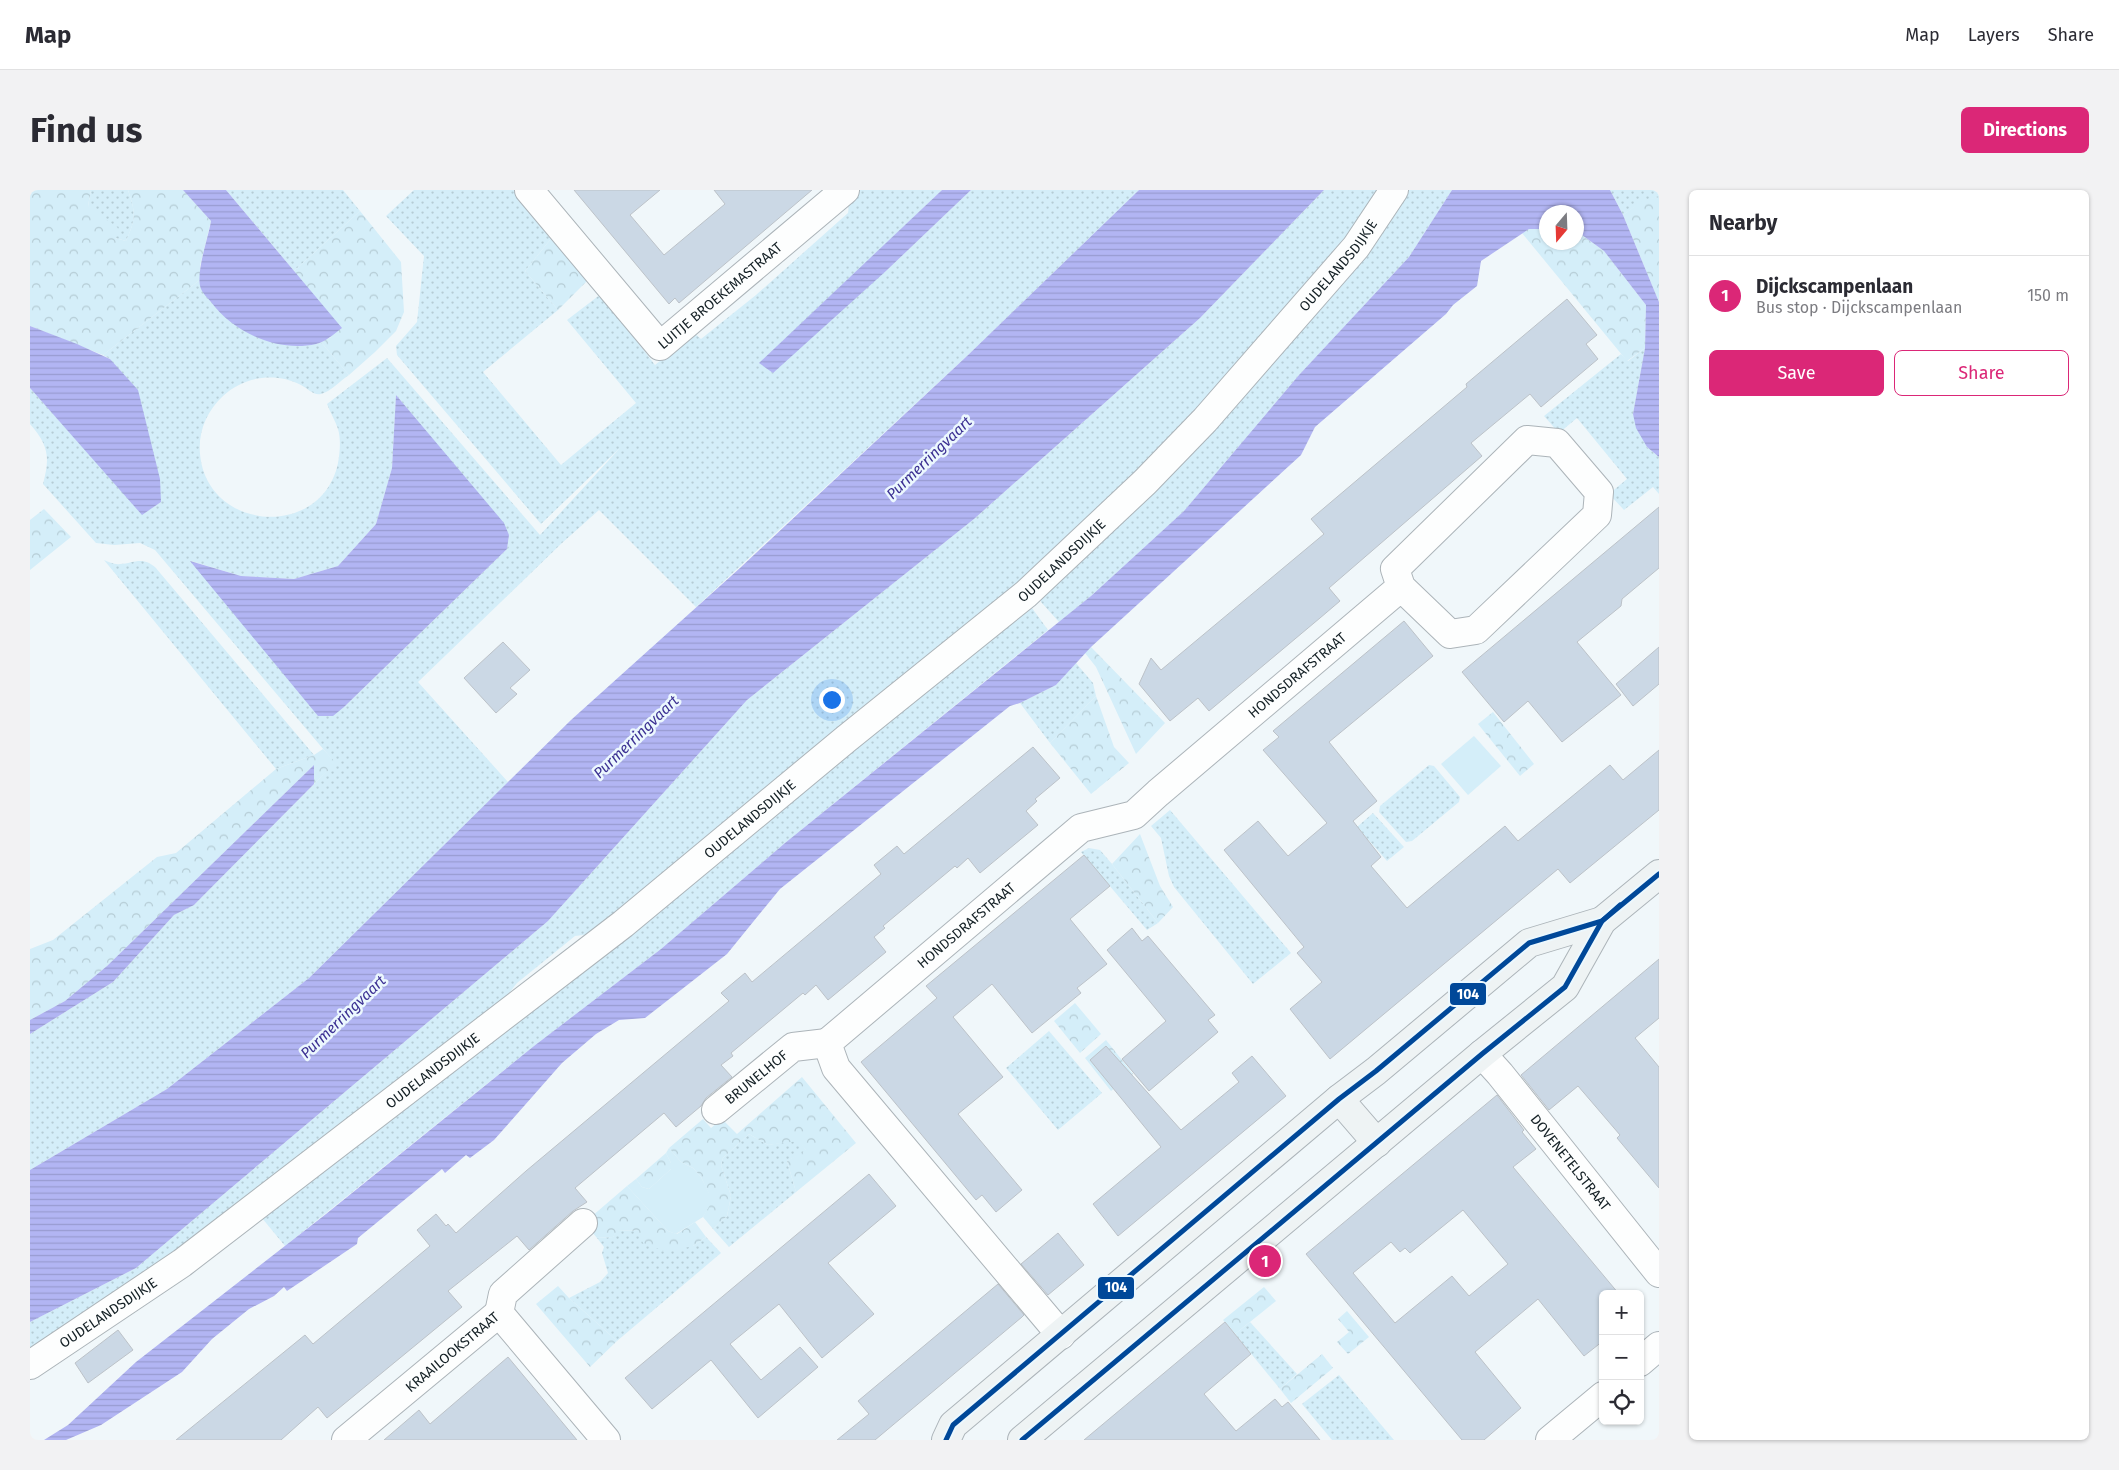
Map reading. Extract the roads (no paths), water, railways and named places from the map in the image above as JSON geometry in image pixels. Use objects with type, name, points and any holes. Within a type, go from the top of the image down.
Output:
[{"type":"street","name":"LUITJE BROEKEMASTRAAT","points":[[529,190],[660,346],[845,190]]},
{"type":"street","name":"OUDELANDSDIJKJE","points":[[30,1365],[182,1263],[623,924],[846,739],[1026,594],[1144,482],[1205,420],[1356,247],[1394,190]]},
{"type":"street","points":[[1527,440],[1557,443],[1599,492],[1597,515],[1476,630],[1450,634],[1401,586],[1394,569],[1527,440]]},
{"type":"street","name":"HONDSDRAFSTRAAT","points":[[827,1043],[1081,828],[1134,815],[1401,586]]},
{"type":"street","points":[[1022,1440],[1482,1054],[1565,987],[1602,921],[1659,874]]},
{"type":"street","points":[[946,1440],[953,1425],[1339,1099],[1529,944],[1602,921]]},
{"type":"street","points":[[827,1043],[836,1068],[1061,1335]]},
{"type":"street","name":"BRUNELHOF","points":[[716,1110],[793,1046],[827,1043]]},
{"type":"street","name":"DOVENETELSTRAAT","points":[[1482,1054],[1512,1088],[1659,1273]]},
{"type":"street","points":[[1339,1099],[1377,1143]]},
{"type":"street","points":[[499,1313],[503,1294],[583,1223]]},
{"type":"street","name":"KRAAILOOKSTRAAT","points":[[346,1440],[499,1313],[606,1440]]},
{"type":"street","points":[[1644,1359],[1659,1346]]},
{"type":"street","points":[[1550,1440],[1599,1399]]},
{"type":"water","points":[[183,190],[226,190],[342,328],[329,338],[316,344],[287,345],[272,343],[258,338],[244,331],[220,313],[204,294],[200,283],[201,266],[211,221]]},
{"type":"water","points":[[942,190],[971,190],[886,271],[773,373],[759,363]]},
{"type":"water","name":"Purmerringvaart","points":[[1139,190],[1324,190],[1200,318],[974,519],[747,700],[548,921],[136,1268],[30,1322],[30,1170],[167,1089],[309,978],[571,720],[740,568],[967,356]]},
{"type":"water","points":[[1452,190],[1610,190],[1623,215],[1659,302],[1659,457],[1647,447],[1636,428],[1633,414],[1645,348],[1646,305],[1604,251],[1584,236],[1584,205],[1539,205],[1539,229],[1529,229],[1481,261],[1477,286],[1315,427],[1301,455],[1091,647],[1056,685],[1010,706],[780,889],[727,954],[645,1018],[619,1020],[596,1034],[562,1063],[494,1140],[470,1158],[466,1155],[445,1173],[442,1169],[358,1238],[357,1244],[287,1291],[284,1287],[274,1296],[249,1309],[212,1339],[182,1372],[101,1425],[66,1440],[44,1440],[68,1425],[136,1362],[326,1214],[534,1046],[661,949],[785,843],[1091,596],[1184,511],[1299,375],[1409,257]]},
{"type":"water","points":[[30,326],[110,359],[138,390],[160,479],[161,502],[142,515],[30,388]]},
{"type":"water","points":[[396,395],[504,523],[509,535],[507,549],[344,707],[333,716],[318,716],[190,561],[241,576],[294,579],[338,566],[376,524],[392,468]]},
{"type":"water","points":[[314,765],[314,784],[194,905],[174,915],[113,982],[30,1034],[30,1020],[65,1001],[107,966]]},
{"type":"place","name":"Dijckscampenlaan","points":[[1265,1261]]}]
